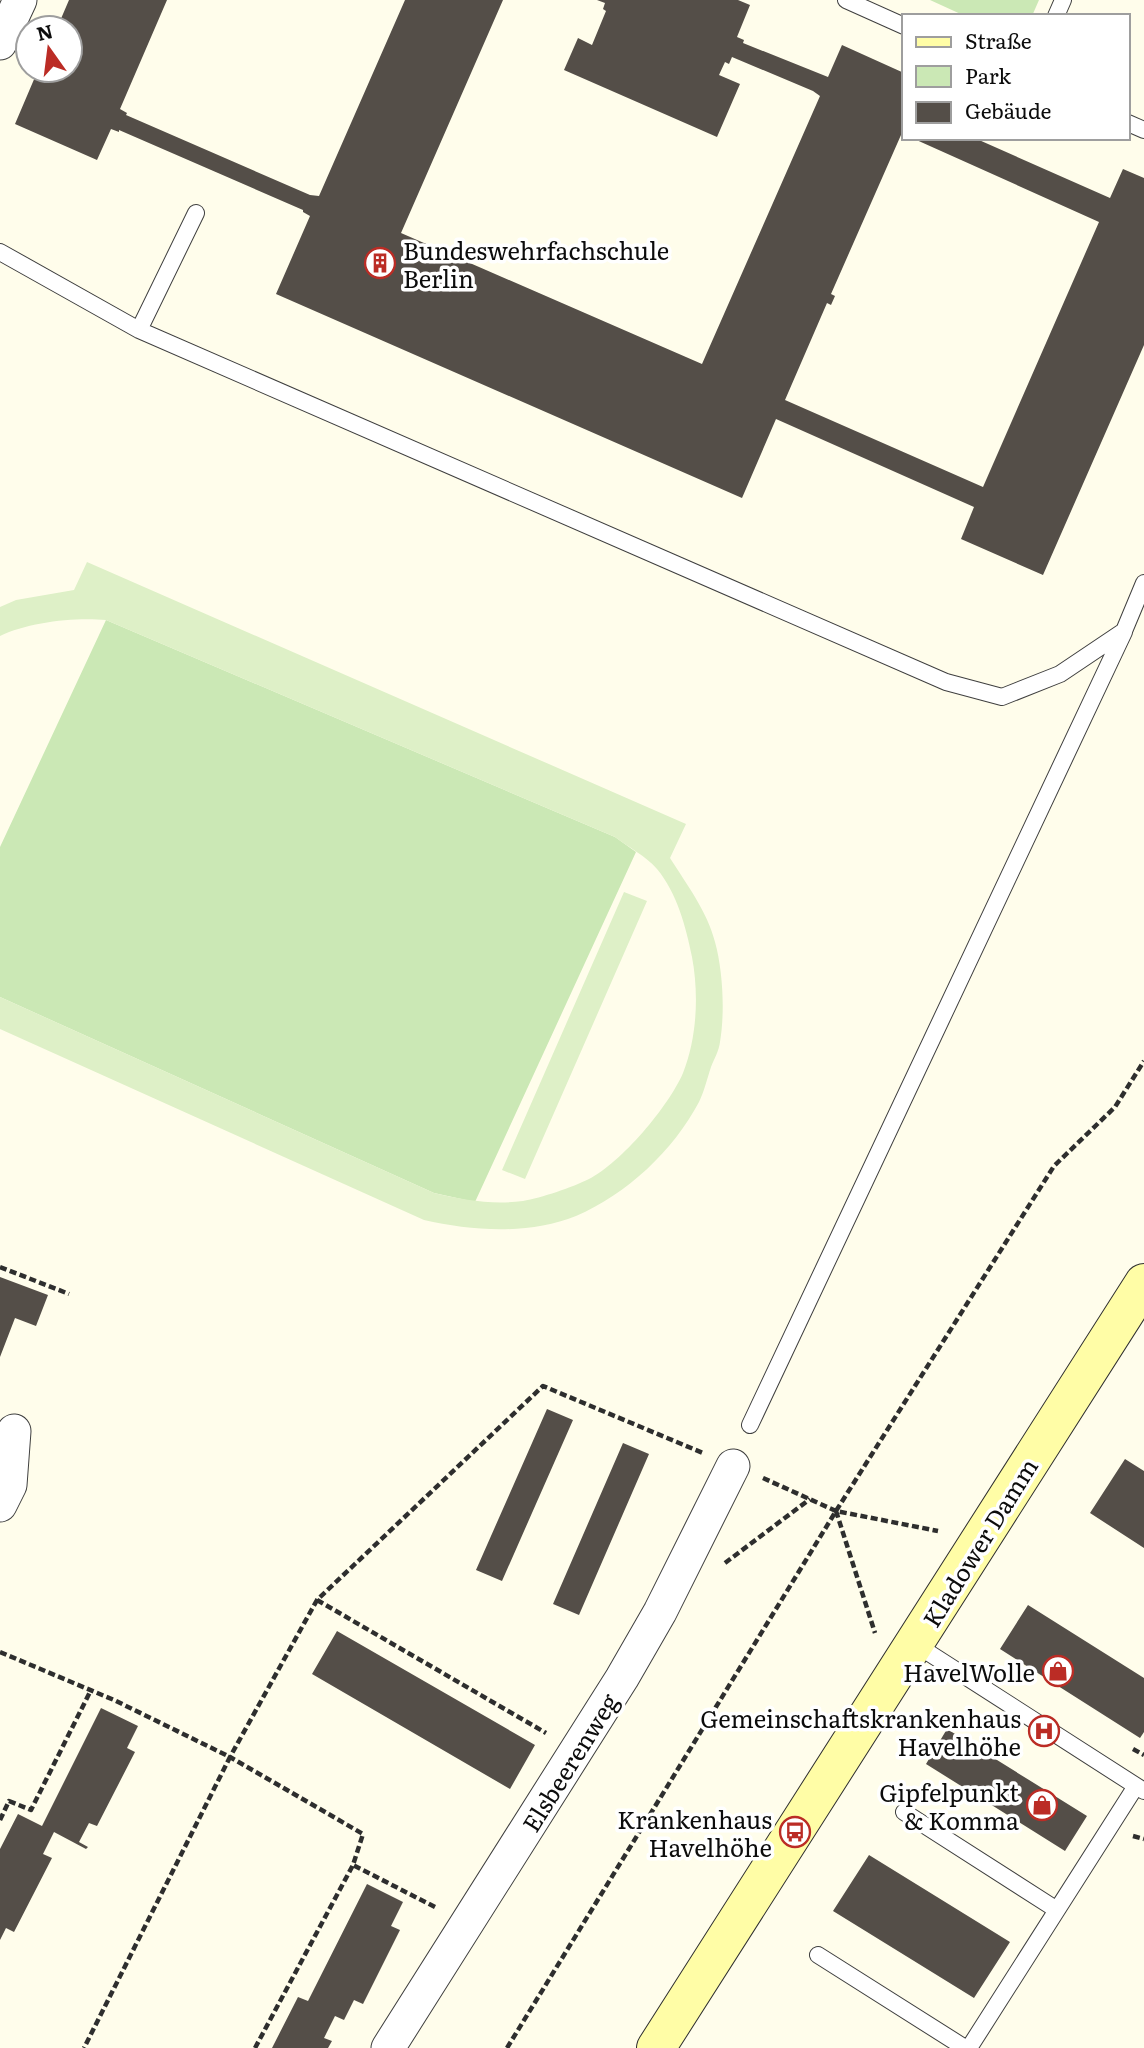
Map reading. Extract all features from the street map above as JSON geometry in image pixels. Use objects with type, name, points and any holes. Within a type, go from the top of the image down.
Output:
[{"type":"main road","name":"Kladower Damm","points":[[656,2048],[1144,1283]]},
{"type":"street","points":[[0,43],[20,0]]},
{"type":"street","points":[[0,1505],[10,1485],[14,1431]]},
{"type":"street","name":"Elsbeerenweg","points":[[388,2048],[576,1751],[660,1612],[733,1466]]},
{"type":"lane","points":[[846,0],[902,25]]},
{"type":"lane","points":[[139,330],[196,213]]},
{"type":"lane","points":[[0,252],[139,330],[946,682],[1002,697],[1060,674],[1124,631]]},
{"type":"lane","points":[[750,1425],[1124,631],[1144,583]]},
{"type":"lane","points":[[818,1955],[967,2048],[1140,1788],[915,1644]]},
{"type":"lane","points":[[904,1812],[1057,1910]]},
{"type":"path","points":[[507,2048],[836,1511],[1054,1166],[1115,1107],[1144,1061]]},
{"type":"path","points":[[0,1267],[69,1294]]},
{"type":"path","points":[[84,2048],[230,1757],[317,1600],[543,1386],[836,1511],[938,1531]]},
{"type":"path","points":[[724,1563],[811,1499]]},
{"type":"path","points":[[836,1511],[877,1640]]},
{"type":"path","points":[[317,1600],[576,1751]]},
{"type":"path","points":[[0,1651],[91,1690],[230,1757],[363,1834],[353,1865],[255,2048]]},
{"type":"path","points":[[0,1820],[9,1801],[31,1810],[91,1690]]},
{"type":"path","points":[[926,1711],[949,1726]]},
{"type":"path","points":[[353,1865],[467,1924]]},
{"type":"green space","points":[[930,0],[1039,0],[1033,14],[961,14]]},
{"type":"green space","points":[[87,562],[686,824],[670,858],[702,909],[715,942],[721,978],[722,1030],[719,1049],[699,1102],[676,1137],[647,1169],[595,1207],[558,1222],[520,1229],[481,1229],[424,1220],[0,1029],[0,997],[434,1193],[489,1202],[530,1200],[566,1189],[602,1171],[643,1132],[667,1101],[683,1073],[694,1031],[694,971],[680,911],[657,869],[615,837],[106,620],[52,622],[24,627],[0,636],[0,607],[16,600],[74,590]]},
{"type":"green space","points":[[106,620],[615,837],[636,852],[475,1202],[434,1193],[0,997],[0,847]]},
{"type":"green space","points":[[624,892],[647,901],[525,1179],[502,1170]]},
{"type":"building","points":[[69,0],[167,0],[120,109],[127,113],[126,115],[310,195],[319,196],[405,0],[503,0],[401,233],[702,364],[820,96],[732,57],[729,64],[725,62],[719,75],[740,84],[717,137],[564,70],[578,38],[592,45],[606,11],[603,9],[605,3],[597,0],[738,0],[750,5],[737,37],[744,40],[743,43],[828,77],[842,45],[902,72],[902,135],[831,294],[835,296],[831,305],[827,303],[785,400],[983,487],[1099,222],[916,140],[979,140],[1110,198],[1123,169],[1144,178],[1144,345],[1043,575],[961,539],[974,507],[776,419],[742,498],[276,294],[310,216],[303,210],[119,130],[111,129],[97,160],[15,124],[32,84],[84,84],[84,14],[63,14]]},
{"type":"building","points":[[0,1277],[48,1295],[36,1326],[15,1318],[0,1357]]},
{"type":"building","points":[[547,1409],[573,1420],[502,1581],[476,1570]]},
{"type":"building","points":[[623,1443],[649,1454],[579,1615],[553,1604]]},
{"type":"building","points":[[1125,1459],[1144,1471],[1144,1548],[1090,1513]]},
{"type":"building","points":[[1028,1605],[1144,1678],[1144,1732],[1140,1738],[1000,1649]]},
{"type":"building","points":[[337,1631],[535,1745],[510,1789],[312,1674]]},
{"type":"building","points":[[101,1708],[138,1726],[127,1748],[135,1752],[97,1826],[89,1823],[79,1842],[88,1847],[86,1849],[54,1832],[43,1854],[52,1858],[14,1932],[6,1928],[0,1940],[0,1849],[18,1814],[42,1826]]},
{"type":"building","points":[[947,1729],[1087,1816],[1065,1851],[926,1764]]},
{"type":"building","points":[[869,1855],[1010,1942],[974,1998],[833,1911]]},
{"type":"building","points":[[367,1884],[403,1902],[391,1926],[400,1930],[363,2004],[354,2000],[344,2020],[335,2016],[324,2038],[332,2041],[328,2048],[272,2048],[298,1997],[308,2001]]},
{"type":"place","name":"Bundeswehrfachschule Berlin","points":[[380,263]]},
{"type":"place","name":"HavelWolle","points":[[1058,1671]]},
{"type":"place","name":"Gemeinschaftskrankenhaus Havelhöhe","points":[[1044,1731]]},
{"type":"place","name":"Gipfelpunkt & Komma","points":[[1042,1805]]},
{"type":"place","name":"Krankenhaus Havelhöhe","points":[[795,1832]]}]
